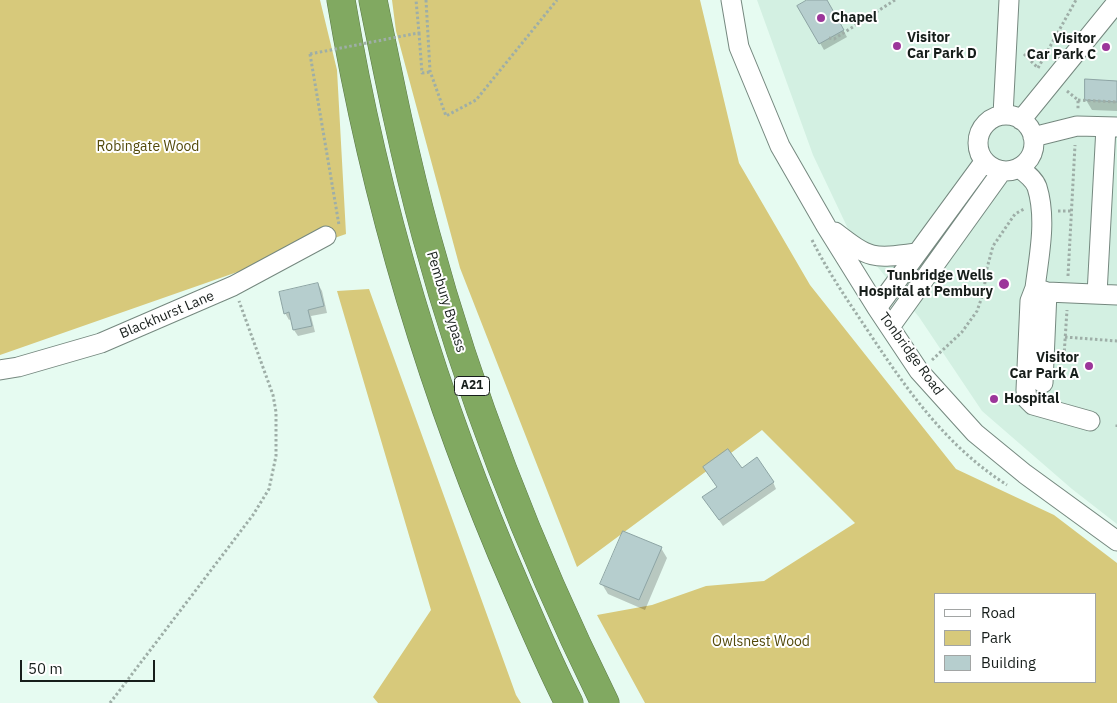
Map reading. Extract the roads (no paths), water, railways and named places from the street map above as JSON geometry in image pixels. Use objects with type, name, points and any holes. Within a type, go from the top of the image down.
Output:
[{"type":"highway","name":"A21","points":[[341,0],[371,152],[394,242],[424,344],[451,425],[499,548],[569,703]]},
{"type":"highway","name":"Pembury Bypass","points":[[373,0],[403,146],[455,335],[482,415],[528,535],[605,703]]},
{"type":"street","name":"Tonbridge Road","points":[[732,0],[739,47],[780,146],[826,226],[919,371],[975,434],[1025,474],[1117,541]]},
{"type":"street","points":[[1009,0],[1012,118]]},
{"type":"street","points":[[1012,118],[1053,80],[1117,2]]},
{"type":"street","points":[[890,327],[1010,169],[1031,155],[1033,137],[1026,124],[1012,118],[995,117],[988,122],[978,136],[979,152],[984,162],[994,169],[1010,169],[1028,174],[1037,186],[1041,210],[1043,383]]},
{"type":"street","points":[[1033,137],[1076,126],[1112,127],[1096,294]]},
{"type":"street","points":[[877,308],[984,162]]},
{"type":"street","points":[[826,226],[856,248],[873,256],[890,257],[916,253]]},
{"type":"street","name":"Blackhurst Lane","points":[[0,370],[18,367],[101,343],[234,286],[326,236]]},
{"type":"street","points":[[1041,290],[1117,295]]},
{"type":"street","points":[[1041,290],[1030,301],[1027,399],[1033,405],[1090,422]]},
{"type":"place","name":"Chapel","points":[[821,18]]},
{"type":"place","name":"Visitor Car Park D","points":[[897,46]]},
{"type":"place","name":"Visitor Car Park C","points":[[1106,47]]},
{"type":"place","name":"Tunbridge Wells Hospital at Pembury","points":[[1004,284]]},
{"type":"place","name":"Visitor Car Park A","points":[[1089,366]]},
{"type":"place","name":"Hospital","points":[[994,399]]},
{"type":"park label","name":"Robingate Wood","points":[[148,147]]},
{"type":"park label","name":"Owlsnest Wood","points":[[761,642]]}]
